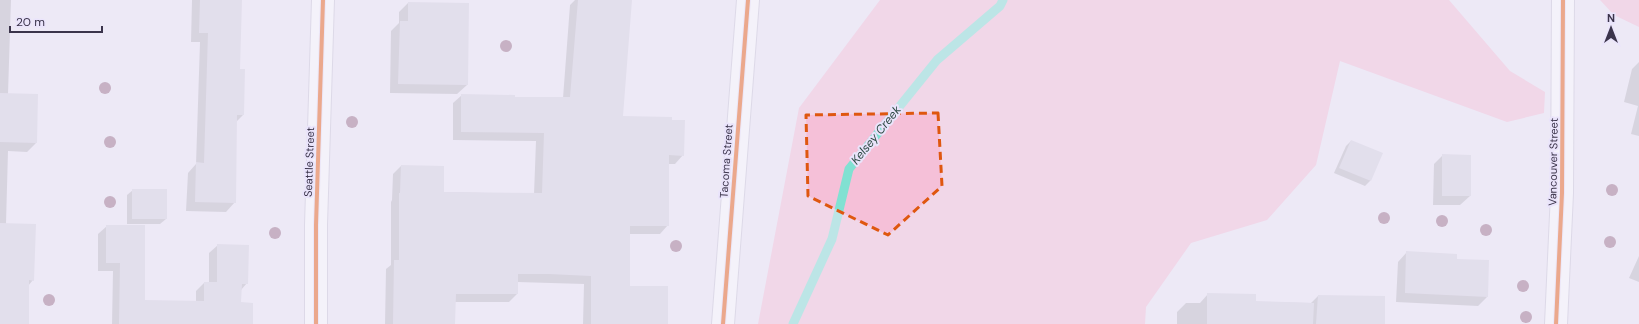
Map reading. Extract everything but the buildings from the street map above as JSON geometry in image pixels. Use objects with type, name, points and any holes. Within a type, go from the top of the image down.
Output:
[{"type":"street","name":"Seattle Street","points":[[316,324],[316,225],[323,0]]},
{"type":"street","name":"Tacoma Street","points":[[723,324],[748,0]]},
{"type":"street","name":"Vancouver Street","points":[[1556,324],[1562,193],[1563,0]]},
{"type":"highlighted area","points":[[938,113],[942,186],[888,235],[808,196],[806,115]]},
{"type":"shaded area","points":[[880,0],[1449,0],[1510,71],[1545,92],[1544,113],[1507,122],[1340,61],[1316,165],[1267,220],[1191,243],[1146,307],[1145,324],[758,324],[799,108]]},
{"type":"shaded area","points":[[1600,0],[1639,0],[1639,27],[1614,15]]},
{"type":"waterway","name":"Kelsey Creek","points":[[793,324],[832,239],[849,169],[937,60],[1000,6],[1003,0]]},
{"type":"cycle path","points":[[316,324],[316,225],[323,0]]},
{"type":"cycle path","points":[[723,324],[748,0]]},
{"type":"cycle path","points":[[1556,324],[1562,193],[1563,0]]}]
